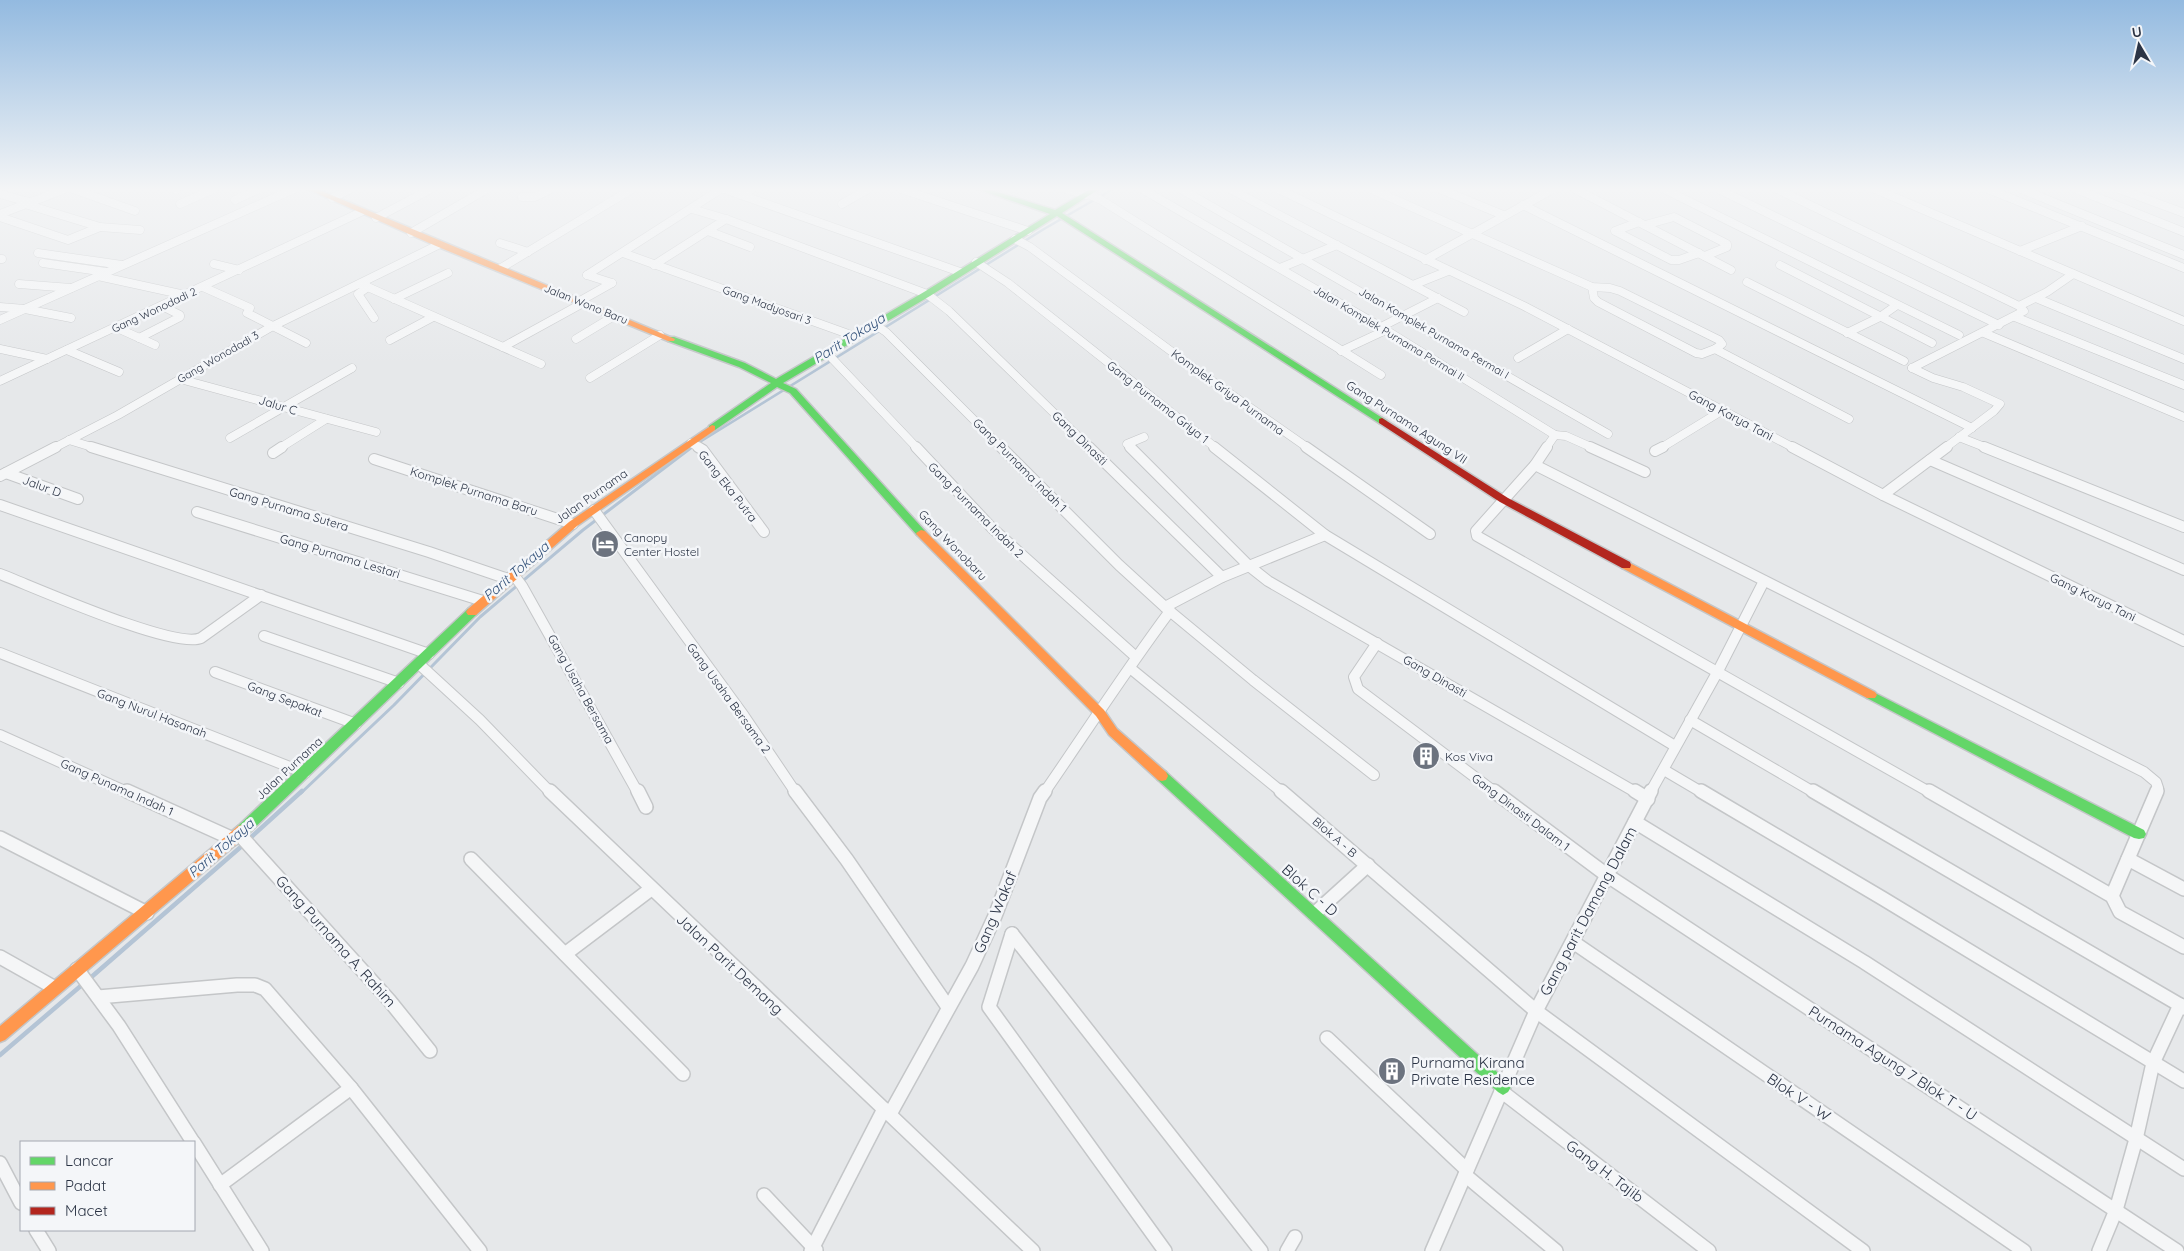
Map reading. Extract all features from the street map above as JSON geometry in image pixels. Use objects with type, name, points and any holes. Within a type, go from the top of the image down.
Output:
[{"type":"street","points":[[0,320],[163,247]]},
{"type":"street","name":"Gang Wonodadi 2","points":[[0,381],[287,247]]},
{"type":"street","name":"Gang Wonodadi 3","points":[[3,474],[69,440],[271,327],[364,285],[434,247]]},
{"type":"street","name":"Jalan Wono Baru","points":[[445,247],[501,268],[780,383]]},
{"type":"street","points":[[514,247],[528,252]]},
{"type":"street","points":[[501,268],[536,247]]},
{"type":"street","points":[[504,347],[612,284],[587,275],[632,247]]},
{"type":"street","points":[[654,265],[682,247]]},
{"type":"street","name":"Gang Dinasti","points":[[801,247],[931,297],[956,318],[1222,577]]},
{"type":"street","points":[[892,247],[960,272]]},
{"type":"street","name":"Jalan Purnama","points":[[0,1035],[55,988],[87,982],[147,913],[241,839],[305,773],[399,683],[425,668],[429,654],[483,601],[515,579],[573,524],[597,514],[692,444],[780,383],[830,358],[854,336],[879,328],[931,297],[960,272],[1004,247]]},
{"type":"street","name":"Komplek Griya Purnama","points":[[1031,247],[1210,380],[1430,534]]},
{"type":"street","name":"Gang Purnama Agung VII","points":[[1113,247],[1504,500],[1918,720],[2139,834]]},
{"type":"street","points":[[1176,247],[1381,375]]},
{"type":"street","name":"Jalan Komplek Purnama Permai II","points":[[1244,247],[1384,328],[1555,435],[1566,436],[1645,472]]},
{"type":"street","name":"Jalan Komplek Purnama Permai I","points":[[1283,247],[1608,434]]},
{"type":"street","points":[[1280,268],[1330,247]]},
{"type":"street","points":[[1342,247],[1464,312]]},
{"type":"street","name":"Gang Karya Tani","points":[[1399,247],[1568,329],[1882,495],[2184,641]]},
{"type":"street","points":[[1425,260],[1447,247]]},
{"type":"street","points":[[1504,247],[1592,287],[1620,291],[1719,340],[1722,344],[1715,350],[1702,354],[1696,353],[1598,302],[1594,298],[1592,287]]},
{"type":"street","points":[[1608,247],[1972,428]]},
{"type":"street","points":[[1647,247],[1671,260],[1702,255],[1726,247]]},
{"type":"street","points":[[1688,247],[1730,270]]},
{"type":"street","points":[[1781,247],[1959,335]]},
{"type":"street","points":[[1839,247],[1999,325]]},
{"type":"street","points":[[1882,495],[1994,411],[1999,403],[1912,368],[2024,311],[2019,306],[1898,247]]},
{"type":"street","points":[[2012,247],[2184,321]]},
{"type":"street","points":[[2020,251],[2029,247]]},
{"type":"street","points":[[2134,247],[2184,268]]},
{"type":"street","points":[[2165,247],[2184,255]]},
{"type":"street","points":[[38,253],[123,265]]},
{"type":"street","name":"Gang Madyosari 3","points":[[623,253],[854,336]]},
{"type":"street","name":"Gang Purnama Griya 1","points":[[978,262],[1325,535],[1675,746]]},
{"type":"street","points":[[43,263],[108,272]]},
{"type":"street","points":[[214,264],[239,270]]},
{"type":"street","points":[[1780,265],[1932,343]]},
{"type":"street","points":[[1413,285],[1448,271]]},
{"type":"street","points":[[394,299],[448,274]]},
{"type":"street","points":[[2019,306],[2036,298],[2073,274]]},
{"type":"street","points":[[98,276],[185,295]]},
{"type":"street","points":[[1747,282],[1904,361]]},
{"type":"street","points":[[19,284],[72,288]]},
{"type":"street","points":[[374,318],[358,294],[364,285],[540,364]]},
{"type":"street","points":[[203,287],[249,311],[271,327],[306,343]]},
{"type":"street","points":[[1341,351],[1384,328],[1402,315],[1438,298]]},
{"type":"street","points":[[2036,298],[2184,359]]},
{"type":"street","points":[[1847,333],[1880,317],[1897,305]]},
{"type":"street","points":[[139,338],[180,317],[180,315],[162,306]]},
{"type":"street","points":[[0,307],[25,309],[71,318]]},
{"type":"street","points":[[576,339],[614,316]]},
{"type":"street","points":[[2015,316],[2184,385]]},
{"type":"street","points":[[390,340],[434,317]]},
{"type":"street","points":[[114,327],[155,345]]},
{"type":"street","name":"Gang Purnama Indah 1","points":[[879,328],[1154,598],[1168,609]]},
{"type":"street","points":[[1518,358],[1568,329]]},
{"type":"street","points":[[1984,333],[2184,417]]},
{"type":"street","points":[[590,378],[660,335]]},
{"type":"street","points":[[0,349],[47,359]]},
{"type":"street","points":[[67,350],[119,372]]},
{"type":"street","points":[[1715,350],[1849,418]]},
{"type":"street","name":"Gang Purnama Indah 2","points":[[830,358],[992,528],[1133,663]]},
{"type":"street","points":[[230,438],[352,368]]},
{"type":"street","name":"Jalur C","points":[[180,379],[376,432]]},
{"type":"street","name":"Gang Wonobaru","points":[[780,383],[793,392],[917,529],[1100,713]]},
{"type":"street","points":[[1656,451],[1674,442],[1723,410]]},
{"type":"street","points":[[274,453],[326,418]]},
{"type":"street","points":[[1555,435],[1535,465],[1476,531],[1477,536],[2112,896],[2120,912],[2184,948]]},
{"type":"street","name":"Gang Dinasti","points":[[1144,437],[1127,444],[1249,566],[1268,581],[1648,799]]},
{"type":"street","points":[[1959,437],[2184,527]]},
{"type":"street","name":"Gang Purnama Sutera","points":[[69,440],[515,579]]},
{"type":"street","name":"Gang Eka Putra","points":[[692,444],[703,450],[764,532]]},
{"type":"street","name":"Komplek Purnama Baru","points":[[374,459],[573,524]]},
{"type":"street","points":[[1930,460],[2184,570]]},
{"type":"street","points":[[1535,465],[2144,772],[2156,782],[2158,788],[2112,896]]},
{"type":"street","name":"Jalur D","points":[[3,474],[78,499]]},
{"type":"street","points":[[0,505],[429,654]]},
{"type":"street","name":"Gang Purnama Lestari","points":[[197,512],[483,601]]},
{"type":"street","name":"Gang Usaha Bersama 2","points":[[597,514],[865,886],[948,1007]]},
{"type":"street","points":[[1100,713],[1168,609],[1222,577],[1325,535]]},
{"type":"street","points":[[0,574],[156,634],[190,642],[202,638],[261,595]]},
{"type":"street","name":"Gang Usaha Bersama","points":[[515,579],[577,681],[646,807]]},
{"type":"street","name":"Gang parit Damang Dalam","points":[[1432,1251],[1536,1011],[1675,746],[1718,671],[1764,581]]},
{"type":"street","points":[[1168,609],[1253,680],[1374,775]]},
{"type":"street","points":[[264,636],[399,683]]},
{"type":"street","name":"Gang Dinasti Dalam 1","points":[[1377,643],[1362,661],[1354,677],[1358,689],[1608,876]]},
{"type":"street","name":"Gang Nurul Hasanah","points":[[0,653],[305,773]]},
{"type":"street","name":"Blok A - B","points":[[1133,663],[1536,1011],[1863,1251]]},
{"type":"street","name":"Jalan Parit Demang","points":[[425,668],[651,889],[1033,1251]]},
{"type":"street","name":"Gang Sepakat","points":[[215,672],[356,724]]},
{"type":"street","name":"Blok C - D","points":[[1100,713],[1113,732],[1314,914],[1502,1089]]},
{"type":"street","name":"Gang Wakaf","points":[[814,1250],[887,1112],[972,966],[995,916],[1040,798],[1100,713]]},
{"type":"street","points":[[1690,720],[2182,1007],[2153,1063],[2136,1140],[2116,1210],[2099,1251]]},
{"type":"street","name":"Gang Punama Indah 1","points":[[0,735],[241,839]]},
{"type":"street","points":[[1664,770],[1882,898],[2184,1081]]},
{"type":"street","points":[[1635,822],[1864,962],[2136,1140],[2184,1169]]},
{"type":"street","points":[[0,838],[147,913]]},
{"type":"street","name":"Gang Purnama A. Rahim","points":[[241,839],[389,1000],[430,1050]]},
{"type":"street","points":[[471,858],[683,1074]]},
{"type":"street","points":[[2128,859],[2184,889]]},
{"type":"street","points":[[1314,914],[1368,866]]},
{"type":"street","name":"Purnama Agung 7 Blok T - U","points":[[1608,876],[2177,1251]]},
{"type":"street","points":[[565,954],[651,889]]},
{"type":"street","points":[[1165,1251],[989,1007],[1012,934],[1261,1251]]},
{"type":"street","name":"Blok V - W","points":[[1573,942],[2024,1251]]},
{"type":"street","points":[[0,957],[55,988]]},
{"type":"street","points":[[87,982],[254,985],[265,989],[351,1088],[476,1250]]},
{"type":"street","points":[[87,982],[120,1026],[192,1141]]},
{"type":"street","points":[[1327,1038],[1466,1173],[1556,1251]]},
{"type":"street","points":[[220,1185],[351,1088]]},
{"type":"street","name":"Gang H. Tajib","points":[[1502,1089],[1709,1251]]},
{"type":"street","points":[[195,1146],[262,1251]]},
{"type":"street","points":[[0,1163],[20,1201]]},
{"type":"street","points":[[764,1195],[814,1250]]},
{"type":"street","points":[[37,1231],[49,1251]]},
{"type":"street","points":[[1287,1251],[1295,1237]]},
{"type":"waterway","name":"Parit Tokaya","points":[[690,448],[1014,247]]},
{"type":"waterway","name":"Parit Tokaya","points":[[301,793],[394,705],[480,617],[583,530],[692,447]]},
{"type":"waterway","name":"Parit Tokaya","points":[[248,840],[302,791]]},
{"type":"waterway","name":"Parit Tokaya","points":[[88,980],[243,845]]},
{"type":"waterway","name":"Parit Tokaya","points":[[0,1055],[83,984]]},
{"type":"traffic: fast","points":[[712,428],[778,382],[826,352],[927,294],[1002,247]]},
{"type":"traffic: fast","points":[[1112,247],[1382,421]]},
{"type":"traffic: fast","points":[[671,339],[742,365],[793,391],[921,533]]},
{"type":"traffic: fast","points":[[243,830],[472,612]]},
{"type":"traffic: fast","points":[[1871,695],[2139,834]]},
{"type":"traffic: fast","points":[[1162,776],[1503,1087]]},
{"type":"traffic: slow","points":[[447,247],[671,339]]},
{"type":"traffic: slow","points":[[472,612],[573,524],[712,428]]},
{"type":"traffic: slow","points":[[921,533],[1100,713],[1113,732],[1162,776]]},
{"type":"traffic: slow","points":[[1626,565],[1871,695]]},
{"type":"traffic: slow","points":[[0,1035],[243,830]]},
{"type":"traffic: jam","points":[[1382,421],[1504,500],[1626,565]]},
{"type":"place","name":"Canopy Center Hostel","points":[[605,544]]},
{"type":"place","name":"Kos Viva","points":[[1426,756]]},
{"type":"place","name":"Purnama Kirana Private Residence","points":[[1392,1071]]}]
